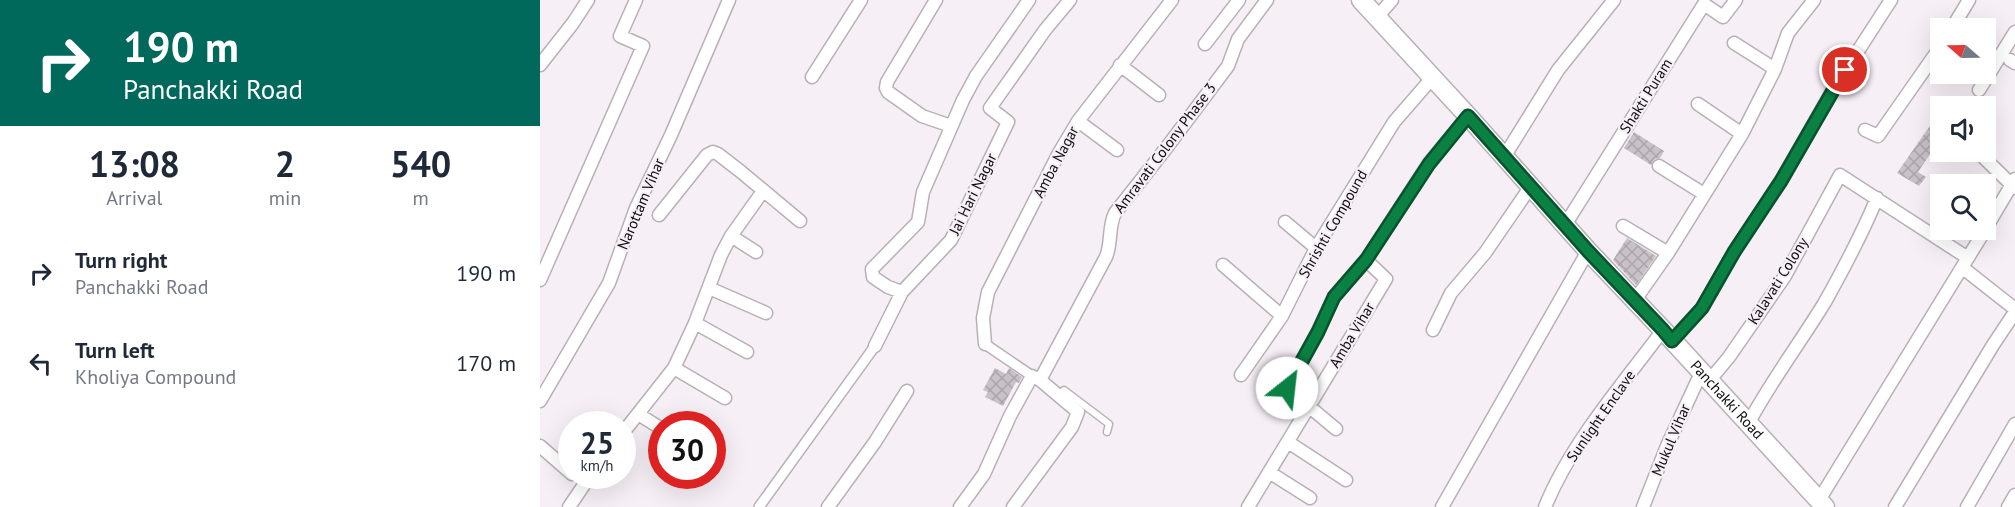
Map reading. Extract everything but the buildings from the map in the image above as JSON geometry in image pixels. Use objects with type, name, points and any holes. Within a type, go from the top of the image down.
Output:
[{"type":"main road","name":"Panchakki Road","points":[[1361,0],[1822,505]]},
{"type":"street","points":[[540,65],[588,0]]},
{"type":"street","points":[[540,280],[643,46],[620,36],[636,0]]},
{"type":"street","name":"Narottam Vihar","points":[[540,400],[609,283],[636,208],[671,135],[729,0]]},
{"type":"street","points":[[812,77],[861,0]]},
{"type":"street","points":[[936,0],[887,82],[886,88],[888,92],[922,116],[951,126]]},
{"type":"street","points":[[902,292],[888,287],[873,277],[872,269],[918,222],[923,192],[951,126],[976,76],[1029,0]]},
{"type":"street","name":"Jai Hari Nagar","points":[[759,507],[875,346],[902,292],[951,240],[1008,122],[990,108],[1045,30],[1070,0]]},
{"type":"street","name":"Amba Nagar","points":[[985,344],[983,318],[988,292],[1078,121],[1172,0]]},
{"type":"street","points":[[1205,44],[1239,0]]},
{"type":"street","name":"Amravati Colony Phase 3","points":[[1036,378],[1106,257],[1110,247],[1114,213],[1228,66],[1238,39],[1267,0]]},
{"type":"street","points":[[1377,17],[1392,0]]},
{"type":"street","points":[[1504,157],[1558,70],[1614,0]]},
{"type":"street","name":"Shakti Puram","points":[[1565,225],[1704,4],[1723,16],[1736,0]]},
{"type":"street","points":[[1635,300],[1668,253],[1742,134],[1775,69],[1788,33],[1814,0]]},
{"type":"street","name":"Sunlight Enclave","points":[[1545,507],[1590,429],[1667,335],[1702,308],[1734,252],[1781,181],[1834,88],[1891,0]]},
{"type":"street","points":[[1958,18],[1969,0]]},
{"type":"street","points":[[1979,90],[2015,32]]},
{"type":"street","points":[[1734,43],[1775,69]]},
{"type":"street","points":[[1865,130],[1878,136],[1930,62]]},
{"type":"street","points":[[1120,65],[1159,95]]},
{"type":"street","name":"Shrishti Compound","points":[[1241,375],[1282,316],[1316,248],[1394,122],[1433,77]]},
{"type":"street","points":[[1698,104],[1742,134]]},
{"type":"street","points":[[1336,429],[1287,388],[1318,332],[1334,297],[1366,260],[1429,164],[1468,116]]},
{"type":"street","points":[[1078,121],[1118,150]]},
{"type":"street","points":[[659,215],[708,155],[713,152],[740,171],[800,221]]},
{"type":"street","points":[[1989,162],[2014,184],[1996,213]]},
{"type":"street","points":[[1659,166],[1704,194]]},
{"type":"street","name":"Kalavati Colony","points":[[1705,377],[1729,357],[1785,276],[1840,175],[1877,198]]},
{"type":"street","points":[[1433,330],[1451,292],[1485,253],[1531,186]]},
{"type":"street","points":[[636,416],[674,368],[710,288],[717,262],[731,236],[763,192]]},
{"type":"street","points":[[1748,424],[1768,388],[1824,303],[1863,230],[1877,198],[1965,263],[2015,311],[1895,507]]},
{"type":"street","points":[[1285,222],[1316,248]]},
{"type":"street","points":[[1623,226],[1668,253]]},
{"type":"street","points":[[731,236],[756,252]]},
{"type":"street","points":[[1822,505],[1979,240]]},
{"type":"street","points":[[1442,507],[1588,251]]},
{"type":"street","name":"Amba Vihar","points":[[1248,507],[1386,279],[1366,260]]},
{"type":"street","points":[[1223,265],[1282,316]]},
{"type":"street","points":[[710,288],[766,313]]},
{"type":"street","points":[[695,323],[747,352]]},
{"type":"street","points":[[985,344],[1036,378],[1078,412],[1072,427],[1013,507]]},
{"type":"street","points":[[674,368],[725,398]]},
{"type":"street","name":"Mukul Vihar","points":[[1643,507],[1667,446],[1705,377]]},
{"type":"street","points":[[960,507],[984,474],[1010,416],[1036,378]]},
{"type":"street","points":[[828,507],[875,442],[907,391]]},
{"type":"street","points":[[638,414],[648,420]]},
{"type":"street","points":[[1970,506],[2015,424]]},
{"type":"street","points":[[1288,442],[1347,480]]},
{"type":"street","points":[[540,446],[558,462]]},
{"type":"street","points":[[1269,472],[1310,498]]},
{"type":"street","points":[[569,507],[581,489]]},
{"type":"street","points":[[2008,507],[2015,495]]},
{"type":"lane","points":[[1057,394],[1064,390],[1109,424],[1107,432]]},
{"type":"route","points":[[1287,388],[1318,332],[1334,297],[1366,260],[1429,164],[1468,116],[1672,341],[1702,308],[1734,252],[1781,181],[1845,70]]}]
